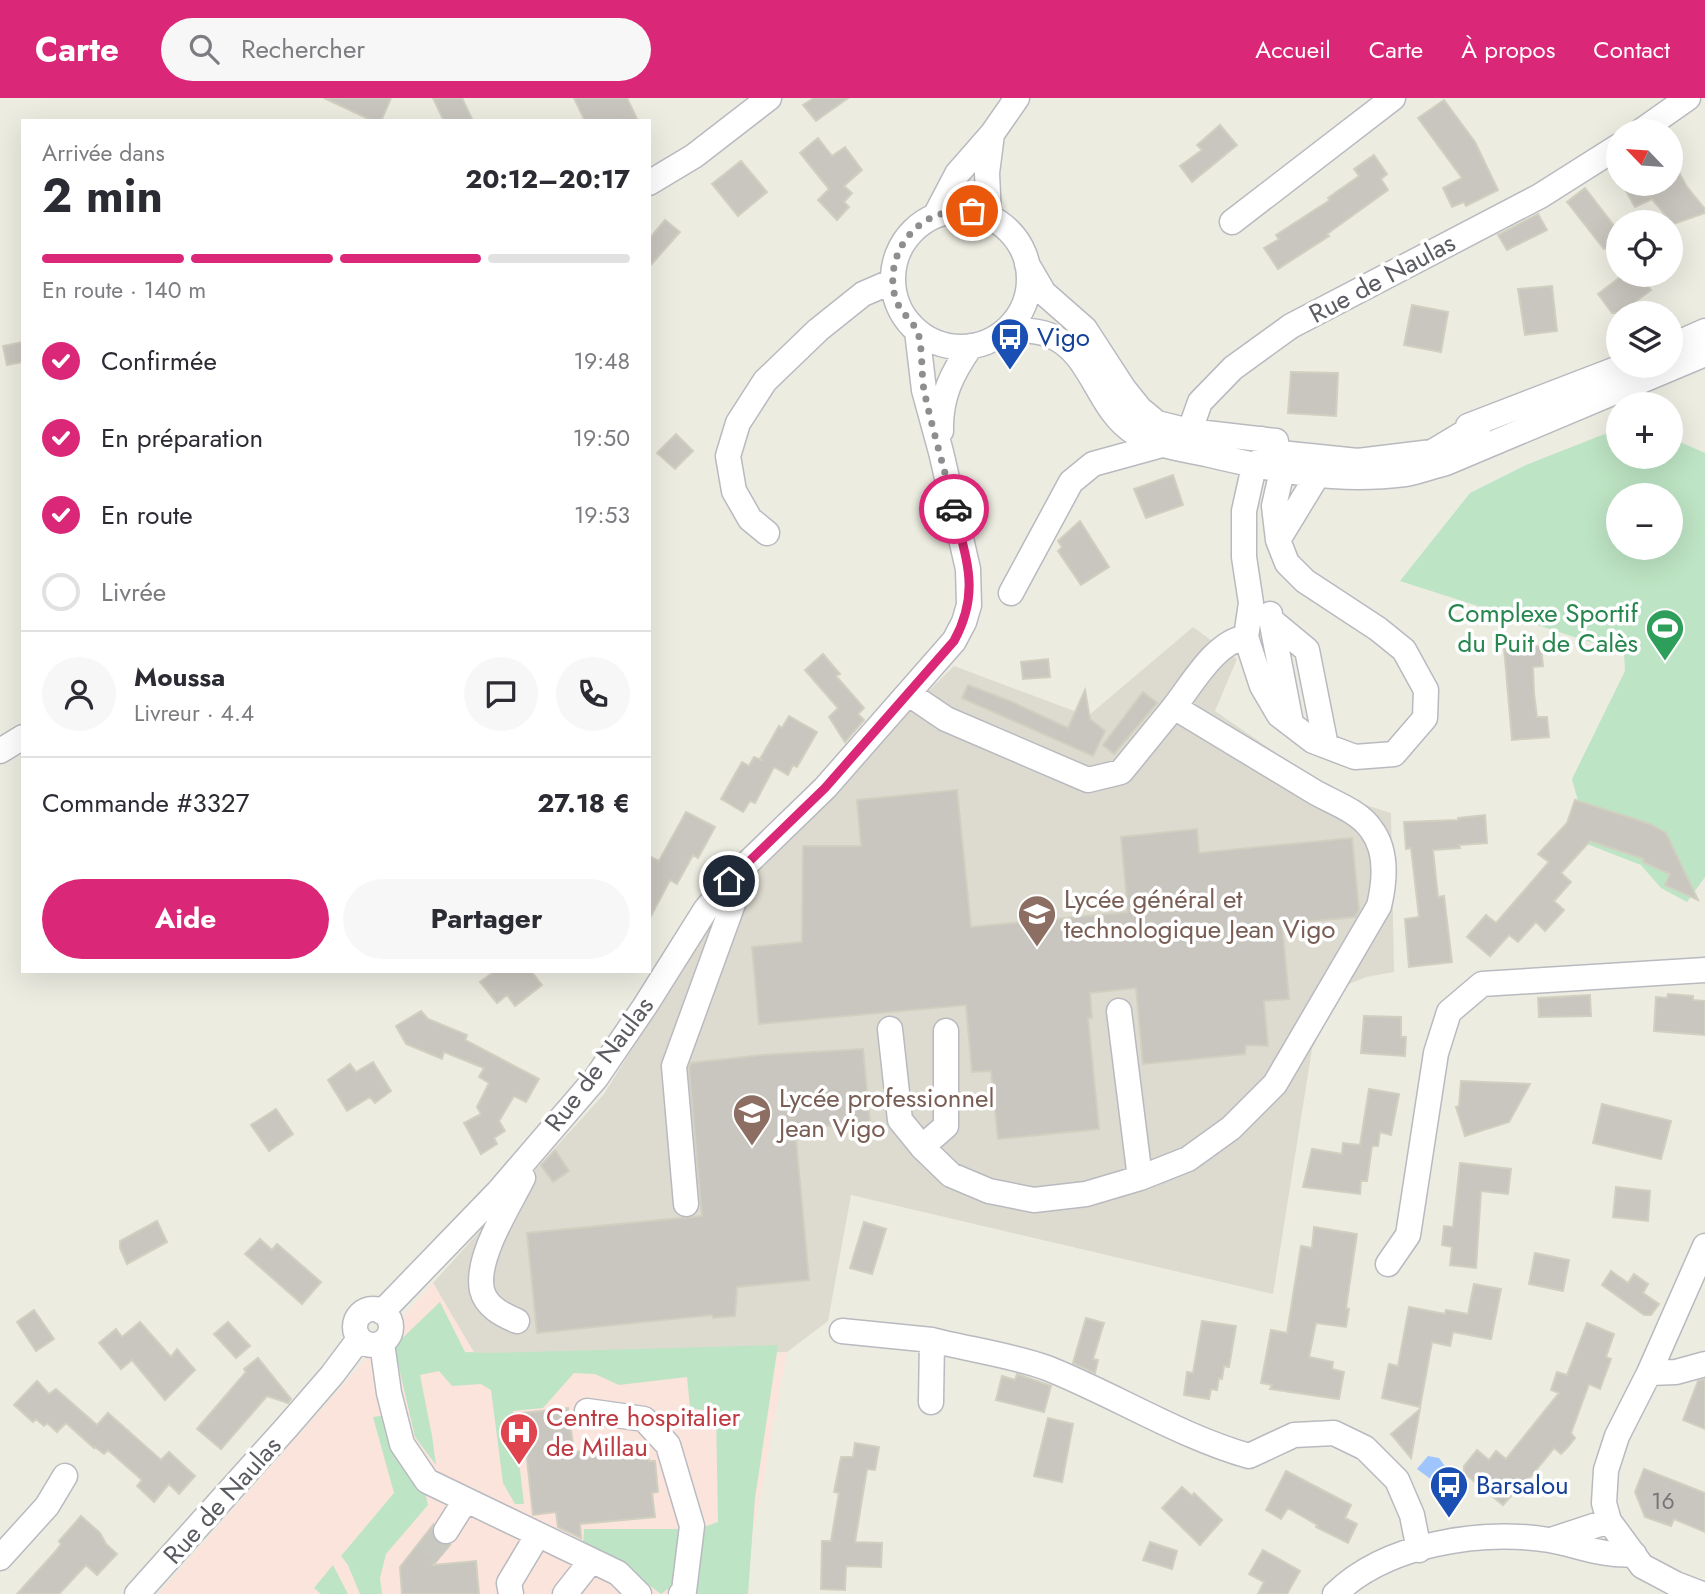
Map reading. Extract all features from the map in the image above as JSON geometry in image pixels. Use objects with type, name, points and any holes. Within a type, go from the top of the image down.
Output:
[{"type":"street","points":[[651,182],[694,156],[769,98]]},
{"type":"street","points":[[1231,222],[1393,98]]},
{"type":"street","points":[[1658,119],[1688,98]]},
{"type":"street","points":[[935,216],[957,174],[992,134],[1015,100]]},
{"type":"street","points":[[989,217],[987,173],[992,134]]},
{"type":"street","name":"Rue de Naulas","points":[[1178,442],[1200,402],[1233,368],[1291,326],[1540,196],[1606,154]]},
{"type":"street","points":[[1027,264],[1028,287],[1021,310],[1007,329],[996,337],[971,346],[952,346],[934,341],[917,331],[896,300],[893,281],[895,260],[904,240],[919,225],[935,216],[953,211],[972,211],[989,217],[1006,228],[1020,244],[1027,264],[1044,293],[1085,329],[1140,409],[1178,442],[1254,466],[1275,454]]},
{"type":"street","points":[[766,533],[750,519],[734,491],[728,456],[738,423],[765,381],[818,330],[863,294],[893,281]]},
{"type":"street","points":[[1007,329],[1047,334],[1070,347],[1121,422],[1135,433],[1178,442],[1275,454],[1326,446],[1359,446],[1431,436],[1482,422],[1606,373]]},
{"type":"street","name":"Rue de Naulas","points":[[146,1590],[332,1375],[370,1341],[391,1330],[390,1320],[382,1312],[498,1192],[596,1078],[706,909],[749,860],[825,788],[954,641],[969,605],[968,569],[924,390],[917,331]]},
{"type":"street","points":[[1683,341],[1705,331]]},
{"type":"street","name":"Rue de Naulas","points":[[941,452],[940,415],[945,390],[957,365],[971,346]]},
{"type":"street","points":[[1275,454],[1317,476],[1407,474],[1446,463],[1705,354]]},
{"type":"street","points":[[1011,593],[1071,482],[1093,464],[1178,442]]},
{"type":"street","points":[[1254,466],[1244,511],[1244,557],[1251,603],[1246,637],[1262,686],[1279,715],[1320,743],[1355,757],[1394,754],[1425,718],[1426,690],[1404,650],[1378,629],[1305,581],[1287,563],[1278,540],[1274,506],[1275,454]]},
{"type":"street","points":[[1278,540],[1317,476]]},
{"type":"street","points":[[1251,603],[1269,608],[1291,724]]},
{"type":"street","points":[[1272,621],[1289,642],[1320,743]]},
{"type":"street","points":[[909,694],[946,719],[1088,780],[1121,772],[1214,657],[1232,639],[1246,637]]},
{"type":"street","points":[[890,1029],[900,1120],[922,1147],[951,1175],[989,1191],[1034,1200],[1086,1194],[1140,1178],[1188,1159],[1231,1128],[1275,1084],[1379,906],[1384,884],[1383,856],[1373,830],[1362,818],[1174,707]]},
{"type":"street","points":[[0,751],[21,738]]},
{"type":"street","points":[[686,1204],[674,1066],[749,860]]},
{"type":"street","points":[[1388,1264],[1408,1235],[1436,1053],[1449,1012],[1482,984],[1705,970]]},
{"type":"street","points":[[1119,1011],[1140,1178]]},
{"type":"street","points":[[922,1147],[946,1126],[946,1031]]},
{"type":"street","points":[[517,1321],[495,1311],[482,1291],[482,1268],[495,1232],[542,1140]]},
{"type":"street","points":[[1702,1594],[1642,1566],[1609,1521],[1604,1503],[1606,1470],[1617,1436],[1649,1374],[1705,1246]]},
{"type":"street","points":[[842,1331],[932,1340],[1043,1367],[1089,1385],[1217,1447],[1249,1455],[1294,1435],[1334,1433],[1365,1448],[1397,1480],[1412,1515],[1419,1550]]},
{"type":"street","points":[[930,1402],[932,1340]]},
{"type":"street","points":[[370,1341],[389,1393],[402,1444],[427,1482],[618,1573],[639,1594]]},
{"type":"street","points":[[1649,1374],[1676,1372],[1705,1364]]},
{"type":"street","points":[[587,1411],[644,1419],[668,1445],[692,1526],[684,1591],[681,1594]]},
{"type":"street","points":[[0,1558],[47,1506],[65,1476]]},
{"type":"street","points":[[446,1531],[466,1501]]},
{"type":"street","points":[[1550,1540],[1609,1521]]},
{"type":"street","points":[[1335,1594],[1378,1563],[1469,1538],[1511,1535],[1550,1540],[1615,1556],[1634,1554]]},
{"type":"street","points":[[511,1594],[509,1583],[537,1536]]},
{"type":"street","points":[[565,1594],[591,1561]]},
{"type":"shaded area","points":[[1193,627],[1237,659],[1215,711],[1324,786],[1363,804],[1391,813],[1394,972],[1366,977],[1342,987],[1312,1049],[1273,1294],[851,1195],[828,1321],[787,1352],[480,1365],[433,1283],[604,1094],[738,879],[954,666],[1088,716]]},
{"type":"shaded area","name":"Centre hospitalier de Millau","points":[[433,1283],[481,1364],[787,1352],[746,1572],[749,1594],[158,1594]]},
{"type":"green space","name":"Complexe Sportif du Puit de Calès","points":[[1606,434],[1606,469],[1683,469],[1683,443],[1705,453],[1705,877],[1687,902],[1661,888],[1641,865],[1574,839],[1578,801],[1572,779],[1625,671],[1624,653],[1400,581],[1470,493],[1526,465]]},
{"type":"green space","points":[[440,1302],[465,1352],[778,1345],[755,1498],[748,1594],[691,1594],[701,1528],[718,1522],[716,1412],[690,1408],[687,1377],[619,1385],[595,1374],[574,1373],[543,1408],[513,1411],[524,1504],[515,1504],[503,1483],[491,1390],[481,1384],[452,1386],[439,1371],[420,1375],[436,1465],[415,1437],[394,1346]]},
{"type":"green space","points":[[388,1415],[425,1492],[428,1505],[386,1554],[380,1578],[382,1594],[360,1594],[348,1565],[341,1556],[394,1493],[373,1417]]},
{"type":"green space","points":[[584,1529],[680,1529],[676,1583],[661,1594],[627,1569],[583,1548]]},
{"type":"green space","points":[[333,1565],[348,1594],[321,1594],[314,1588]]},
{"type":"water","points":[[1428,1456],[1439,1458],[1450,1473],[1440,1486],[1417,1469]]},
{"type":"building","points":[[324,98],[391,98],[382,119],[369,119]]},
{"type":"building","points":[[433,98],[462,98],[472,119],[443,119]]},
{"type":"building","points":[[574,98],[627,98],[637,119],[584,119]]},
{"type":"building","points":[[814,98],[848,98],[816,121],[803,105]]},
{"type":"building","points":[[1444,100],[1475,142],[1498,190],[1466,206],[1464,202],[1452,207],[1443,188],[1462,178],[1418,118]]},
{"type":"building","points":[[1220,125],[1237,145],[1192,182],[1180,166],[1202,150],[1197,145]]},
{"type":"building","points":[[818,138],[832,156],[845,147],[862,170],[844,186],[852,193],[844,202],[849,207],[837,220],[818,200],[829,189],[800,153]]},
{"type":"building","points":[[1374,155],[1387,174],[1381,179],[1388,190],[1327,234],[1329,236],[1278,269],[1264,248],[1279,239],[1276,235],[1330,200],[1328,198],[1359,176],[1354,169]]},
{"type":"building","points":[[741,161],[767,192],[738,216],[712,184]]},
{"type":"building","points":[[1684,182],[1705,209],[1705,213],[1683,221],[1683,210],[1661,210],[1652,199],[1635,207],[1629,196],[1684,196]]},
{"type":"building","points":[[1585,188],[1606,215],[1606,248],[1604,249],[1567,202]]},
{"type":"building","points":[[1538,214],[1547,230],[1507,250],[1498,235]]},
{"type":"building","points":[[665,220],[680,232],[651,265],[651,237]]},
{"type":"building","points":[[1552,286],[1557,331],[1525,335],[1518,289]]},
{"type":"building","points":[[1607,287],[1649,287],[1651,290],[1636,301],[1606,301],[1606,305],[1598,294]]},
{"type":"building","points":[[1412,305],[1448,312],[1441,352],[1404,345]]},
{"type":"building","points":[[21,342],[21,362],[7,365],[3,346]]},
{"type":"building","points":[[1291,372],[1338,373],[1336,416],[1288,413]]},
{"type":"building","points":[[676,434],[693,451],[675,469],[657,453]]},
{"type":"building","points":[[1173,475],[1183,505],[1146,518],[1134,489]]},
{"type":"building","points":[[1080,521],[1109,567],[1081,585],[1058,551],[1062,547],[1058,541]]},
{"type":"building","points":[[1541,646],[1543,666],[1533,667],[1534,693],[1537,717],[1547,717],[1549,737],[1512,740],[1504,648]]},
{"type":"building","points":[[823,654],[840,674],[836,676],[864,708],[858,714],[864,720],[845,742],[829,717],[838,708],[805,670]]},
{"type":"building","points":[[1048,659],[1050,677],[1023,679],[1021,662]]},
{"type":"building","points":[[968,685],[1068,728],[1085,690],[1090,719],[1105,731],[1093,756],[962,698]]},
{"type":"building","points":[[1143,692],[1157,703],[1114,754],[1103,745]]},
{"type":"building","points":[[789,716],[817,732],[797,767],[793,765],[788,775],[774,767],[755,803],[750,801],[743,812],[721,799],[742,762],[749,766],[754,757],[764,761],[760,759],[779,726],[782,728]]},
{"type":"building","points":[[957,790],[971,927],[1128,912],[1121,837],[1197,829],[1199,853],[1352,838],[1359,910],[1355,917],[1282,924],[1289,999],[1264,1001],[1268,1046],[1246,1045],[1245,1054],[1143,1064],[1136,988],[1090,993],[1092,1018],[1088,1018],[1099,1129],[998,1139],[991,1071],[972,1072],[966,1005],[759,1024],[752,947],[802,942],[803,846],[861,846],[857,800]]},
{"type":"building","points":[[1575,800],[1650,824],[1666,833],[1698,900],[1665,885],[1670,874],[1643,862],[1644,859],[1590,841],[1561,873],[1571,882],[1554,901],[1564,910],[1545,931],[1536,922],[1518,942],[1509,935],[1490,956],[1467,937],[1486,915],[1496,923],[1549,862],[1538,854],[1567,823]]},
{"type":"building","points":[[686,812],[715,827],[698,858],[693,855],[677,884],[670,880],[651,916],[651,857],[659,861]]},
{"type":"building","points":[[1485,815],[1487,843],[1433,850],[1438,897],[1444,896],[1452,962],[1409,967],[1405,919],[1419,917],[1411,848],[1406,849],[1404,822],[1458,820]]},
{"type":"building","points":[[492,973],[533,973],[542,985],[515,1006],[507,995],[497,1003],[480,982]]},
{"type":"building","points":[[1668,994],[1693,996],[1693,1000],[1705,1001],[1705,1035],[1654,1031],[1656,997],[1667,998]]},
{"type":"building","points":[[1590,995],[1591,1016],[1539,1017],[1538,998]]},
{"type":"building","points":[[421,1011],[428,1019],[467,1035],[465,1040],[539,1079],[526,1102],[514,1096],[499,1121],[505,1131],[494,1138],[497,1144],[481,1154],[464,1123],[481,1114],[477,1107],[489,1083],[479,1077],[484,1068],[444,1052],[442,1059],[406,1044],[396,1026]]},
{"type":"building","points":[[1364,1016],[1401,1017],[1401,1037],[1406,1037],[1405,1056],[1361,1053]]},
{"type":"building","points":[[863,1049],[870,1122],[795,1129],[809,1280],[737,1287],[735,1316],[713,1318],[712,1315],[537,1333],[527,1233],[702,1216],[689,1068],[691,1063],[762,1055]]},
{"type":"building","points":[[373,1062],[391,1091],[375,1103],[370,1097],[347,1111],[328,1080],[350,1064],[356,1072]]},
{"type":"building","points":[[1461,1081],[1530,1084],[1509,1122],[1465,1136],[1456,1107],[1459,1106]]},
{"type":"building","points":[[1369,1089],[1399,1094],[1391,1135],[1380,1132],[1378,1146],[1372,1146],[1367,1181],[1361,1181],[1360,1194],[1303,1187],[1312,1149],[1342,1154],[1343,1143],[1360,1145]]},
{"type":"building","points":[[1602,1104],[1671,1121],[1661,1159],[1593,1143]]},
{"type":"building","points":[[276,1109],[293,1134],[269,1151],[251,1125]]},
{"type":"building","points":[[555,1150],[569,1171],[553,1182],[541,1165]]},
{"type":"building","points":[[1460,1163],[1511,1169],[1508,1194],[1481,1191],[1476,1268],[1450,1265],[1452,1247],[1442,1245],[1444,1226],[1453,1227]]},
{"type":"building","points":[[1616,1187],[1650,1191],[1648,1221],[1613,1217]]},
{"type":"building","points":[[157,1221],[167,1242],[127,1264],[120,1241]]},
{"type":"building","points":[[864,1222],[886,1229],[872,1274],[850,1268]]},
{"type":"building","points":[[1314,1227],[1357,1234],[1346,1308],[1349,1309],[1346,1327],[1316,1323],[1309,1357],[1333,1362],[1332,1369],[1344,1372],[1339,1399],[1270,1389],[1272,1385],[1261,1383],[1271,1330],[1287,1333],[1301,1246],[1312,1248]]},
{"type":"building","points":[[260,1239],[272,1250],[277,1244],[321,1282],[302,1304],[245,1254]]},
{"type":"building","points":[[1535,1253],[1569,1260],[1563,1291],[1529,1284]]},
{"type":"building","points":[[1611,1271],[1628,1283],[1634,1274],[1648,1284],[1643,1293],[1659,1304],[1651,1315],[1644,1315],[1602,1285]]},
{"type":"building","points":[[1474,1284],[1501,1289],[1491,1339],[1453,1332],[1450,1346],[1432,1342],[1420,1407],[1382,1398],[1389,1364],[1398,1366],[1409,1307],[1445,1314],[1446,1310],[1468,1314]]},
{"type":"building","points":[[34,1310],[54,1339],[36,1351],[17,1322]]},
{"type":"building","points":[[1086,1318],[1104,1323],[1093,1359],[1098,1360],[1095,1373],[1073,1363]]},
{"type":"building","points":[[1202,1321],[1236,1326],[1229,1367],[1224,1366],[1217,1390],[1211,1389],[1209,1399],[1184,1395],[1187,1372],[1193,1373]]},
{"type":"building","points":[[140,1322],[171,1357],[177,1349],[195,1370],[165,1400],[132,1360],[121,1369],[99,1343],[116,1329],[122,1337]]},
{"type":"building","points":[[228,1322],[250,1346],[236,1358],[214,1334]]},
{"type":"building","points":[[1587,1323],[1614,1334],[1606,1357],[1611,1359],[1600,1389],[1589,1384],[1571,1433],[1575,1438],[1567,1448],[1561,1454],[1554,1448],[1519,1491],[1517,1489],[1503,1505],[1464,1473],[1464,1466],[1477,1450],[1489,1460],[1496,1451],[1506,1459],[1559,1393],[1551,1390],[1557,1372],[1567,1375]]},
{"type":"building","points":[[258,1358],[291,1399],[288,1403],[267,1396],[221,1449],[197,1429],[246,1372],[244,1369]]},
{"type":"building","points":[[1017,1374],[1051,1386],[1044,1412],[996,1400],[1002,1376],[1015,1380]]},
{"type":"building","points":[[1705,1379],[1705,1429],[1683,1420],[1698,1381]]},
{"type":"building","points":[[37,1381],[49,1394],[56,1389],[97,1425],[108,1413],[161,1460],[169,1452],[195,1476],[179,1494],[169,1484],[154,1502],[137,1486],[142,1480],[108,1450],[104,1454],[94,1448],[66,1423],[57,1432],[47,1423],[44,1426],[36,1419],[33,1422],[14,1405]]},
{"type":"building","points":[[568,1408],[574,1452],[647,1444],[649,1461],[655,1461],[658,1492],[652,1493],[655,1517],[580,1524],[581,1538],[558,1527],[556,1512],[533,1515],[522,1413]]},
{"type":"building","points":[[1420,1409],[1411,1458],[1391,1434]]},
{"type":"building","points":[[1048,1418],[1073,1424],[1062,1482],[1034,1476]]},
{"type":"building","points":[[855,1443],[879,1447],[875,1470],[867,1469],[855,1542],[882,1543],[881,1567],[846,1566],[845,1590],[821,1589],[822,1541],[831,1541],[839,1493],[834,1492],[841,1457],[853,1457]]},
{"type":"building","points":[[1644,1469],[1705,1493],[1705,1532],[1674,1519],[1671,1526],[1645,1517],[1635,1492]]},
{"type":"building","points":[[1286,1471],[1351,1505],[1345,1518],[1357,1524],[1348,1543],[1316,1527],[1317,1525],[1288,1508],[1281,1519],[1266,1510]]},
{"type":"building","points":[[1182,1487],[1192,1496],[1194,1493],[1222,1520],[1200,1545],[1162,1508]]},
{"type":"building","points":[[81,1516],[100,1533],[106,1544],[117,1554],[97,1575],[86,1565],[59,1594],[17,1594],[55,1552],[61,1544],[59,1541]]},
{"type":"building","points":[[433,1525],[433,1538],[439,1544],[450,1545],[433,1565],[476,1561],[479,1594],[402,1594],[400,1567]]},
{"type":"building","points":[[1150,1542],[1177,1551],[1172,1569],[1143,1560]]},
{"type":"building","points":[[1263,1550],[1300,1571],[1287,1594],[1258,1594],[1264,1582],[1249,1574]]},
{"type":"tunnel","points":[[426,1555],[446,1531]]},
{"type":"way so far","points":[[954,509],[924,390],[917,331],[896,300],[893,281],[895,260],[904,240],[919,225],[935,216],[953,211],[972,211]]},
{"type":"place","name":"Vigo","points":[[1010,371]]},
{"type":"place","name":"Complexe Sportif du Puit de Calès","points":[[1665,662]]},
{"type":"place","name":"Lycée général et technologique Jean Vigo","points":[[1037,948]]},
{"type":"place","name":"Lycée professionnel Jean Vigo","points":[[752,1147]]},
{"type":"place","name":"Centre hospitalier de Millau","points":[[519,1466]]},
{"type":"place","name":"Barsalou","points":[[1449,1519]]},
{"type":"route","points":[[729,881],[825,788],[954,641],[964,622],[970,591],[968,569],[954,509]]}]
